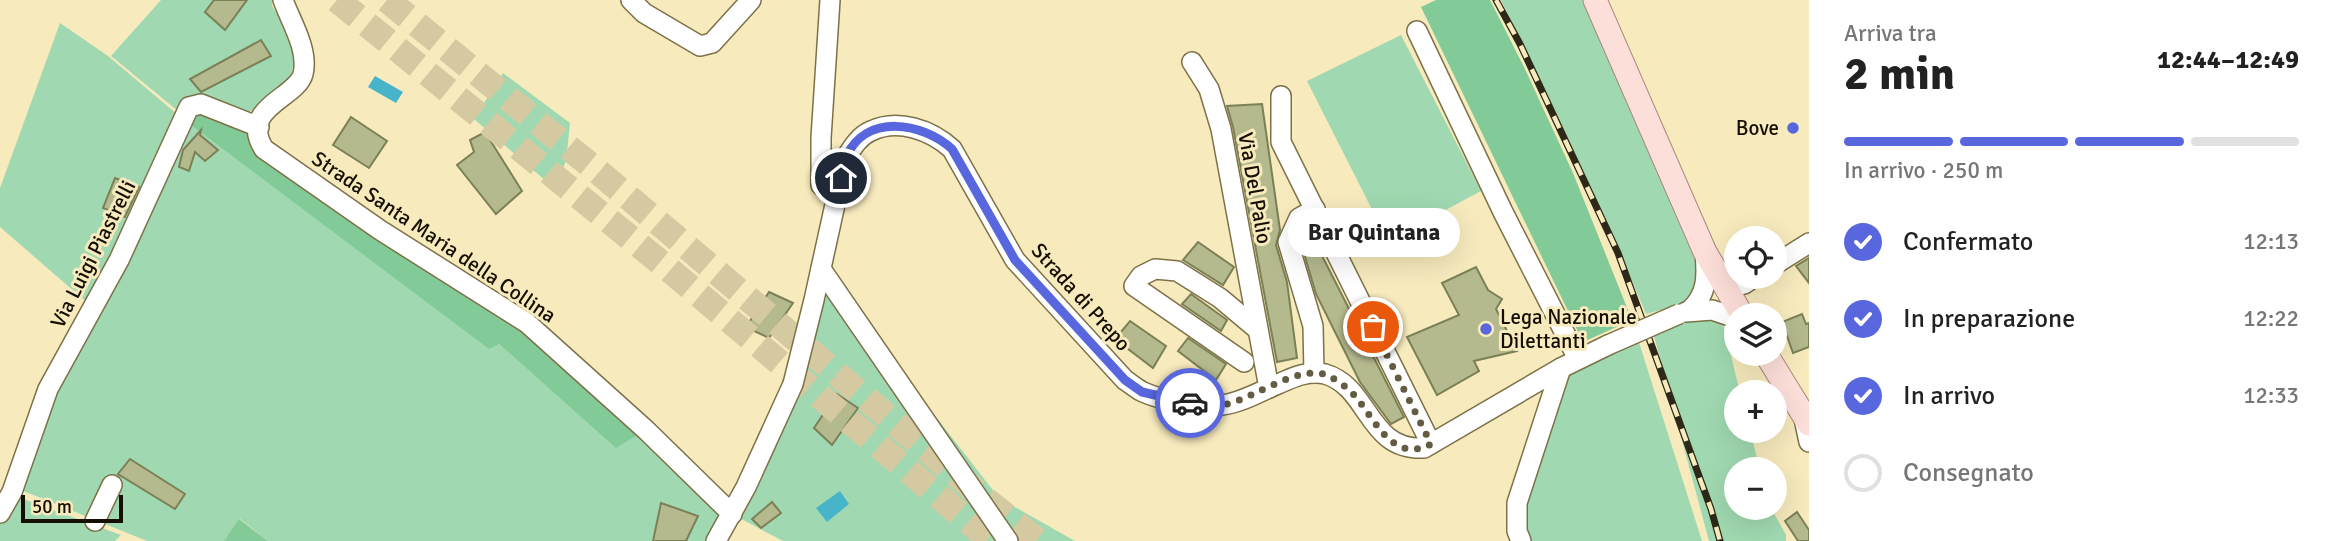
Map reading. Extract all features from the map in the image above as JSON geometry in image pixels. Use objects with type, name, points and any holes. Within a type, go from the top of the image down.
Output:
[{"type":"main road","points":[[1595,0],[1705,252],[1724,285]]},
{"type":"main road","points":[[1774,366],[1807,419]]},
{"type":"street","points":[[270,0],[291,22]]},
{"type":"street","points":[[259,127],[267,108],[298,84],[303,76],[304,56],[283,0]]},
{"type":"street","points":[[631,0],[644,13],[701,46],[712,43],[751,0]]},
{"type":"street","points":[[831,0],[821,138],[821,185],[836,198]]},
{"type":"street","points":[[1417,31],[1503,212],[1569,364],[1517,503],[1517,538]]},
{"type":"street","name":"Via Del Palio","points":[[1192,62],[1209,89],[1221,129],[1269,388]]},
{"type":"street","points":[[1281,96],[1281,142],[1431,444]]},
{"type":"street","name":"Via Luigi Piastrelli","points":[[0,513],[12,492],[48,389],[119,260],[189,107],[201,104],[259,127]]},
{"type":"street","name":"Strada di Prepo","points":[[716,541],[746,487],[793,384],[845,159],[855,142],[870,131],[893,125],[919,129],[940,138],[952,149],[1015,260],[1125,380],[1142,392],[1179,402],[1223,405],[1299,375],[1314,373]]},
{"type":"street","name":"Strada Santa Maria della Collina","points":[[259,127],[260,143],[264,149],[380,230],[527,323],[646,430],[732,513]]},
{"type":"street","points":[[1315,209],[1299,218],[1288,242],[1313,326],[1314,373],[1325,374],[1354,395],[1383,435],[1408,449],[1423,448],[1569,364],[1685,312],[1697,304],[1705,288],[1705,252]]},
{"type":"street","points":[[1787,257],[1809,243]]},
{"type":"street","points":[[821,269],[1008,541]]},
{"type":"street","points":[[1244,362],[1134,286],[1141,276],[1155,269],[1177,271],[1220,298],[1257,329]]},
{"type":"street","points":[[1685,312],[1712,310],[1724,314]]},
{"type":"street","points":[[1807,419],[1809,442]]},
{"type":"street","points":[[95,522],[113,485]]},
{"type":"green space","points":[[161,0],[272,0],[272,6],[290,35],[294,64],[287,85],[241,118],[184,116],[111,56]]},
{"type":"green space","points":[[1436,0],[1490,0],[1573,173],[1632,320],[1583,342],[1421,7]]},
{"type":"green space","points":[[1501,0],[1590,0],[1700,251],[1696,296],[1682,304],[1646,314],[1558,117]]},
{"type":"green space","points":[[60,23],[108,56],[184,120],[489,348],[499,344],[616,447],[646,430],[732,513],[793,384],[821,269],[999,498],[1075,541],[783,541],[732,514],[716,541],[268,541],[240,519],[224,541],[147,541],[16,488],[90,305],[0,227],[0,188]]},
{"type":"green space","points":[[1401,35],[1481,191],[1388,241],[1307,81]]},
{"type":"green space","points":[[503,73],[570,123],[566,161],[554,188],[474,119]]},
{"type":"green space","points":[[189,107],[259,127],[260,143],[527,323],[646,430],[616,448],[499,344],[489,349],[184,120]]},
{"type":"green space","points":[[1690,319],[1722,320],[1724,366],[1734,366],[1737,380],[1724,380],[1724,443],[1753,443],[1757,457],[1724,457],[1724,520],[1778,520],[1786,535],[1786,541],[1709,541],[1654,336]]},
{"type":"green space","points":[[1636,333],[1702,541],[1521,541],[1517,503],[1561,368]]},
{"type":"green space","points":[[10,494],[121,535],[115,541],[0,541],[0,511]]},
{"type":"green space","points":[[239,519],[268,541],[224,541]]},
{"type":"water","points":[[375,76],[403,92],[396,103],[368,87]]},
{"type":"water","points":[[840,491],[849,504],[827,522],[816,508]]},
{"type":"building","points":[[214,0],[247,0],[225,30],[205,12]]},
{"type":"building","points":[[261,40],[271,56],[201,92],[190,79]]},
{"type":"building","points":[[1262,104],[1280,230],[1276,245],[1287,282],[1297,358],[1277,362],[1227,106]]},
{"type":"building","points":[[351,117],[387,141],[369,168],[333,145]]},
{"type":"building","points":[[201,130],[200,135],[218,150],[205,161],[195,152],[189,171],[179,167],[183,150]]},
{"type":"building","points":[[485,132],[522,191],[496,214],[457,165],[474,152],[470,140]]},
{"type":"building","points":[[115,178],[139,187],[125,217],[103,208]]},
{"type":"building","points":[[1312,236],[1404,417],[1391,424],[1360,382],[1316,294],[1301,243]]},
{"type":"building","points":[[1198,242],[1234,267],[1223,285],[1183,260]]},
{"type":"building","points":[[1809,258],[1809,283],[1796,266]]},
{"type":"building","name":"Lega Nazionale Dilettanti","points":[[1476,267],[1488,290],[1502,299],[1496,309],[1517,351],[1474,361],[1479,371],[1437,395],[1407,337],[1459,315],[1442,283]]},
{"type":"building","points":[[769,292],[793,303],[769,338],[746,327]]},
{"type":"building","points":[[1191,294],[1227,320],[1221,331],[1182,304]]},
{"type":"building","points":[[1802,314],[1806,324],[1809,323],[1809,347],[1793,353],[1787,336],[1787,320]]},
{"type":"building","points":[[1130,321],[1166,346],[1153,368],[1115,339]]},
{"type":"building","points":[[1188,338],[1226,364],[1216,380],[1178,351]]},
{"type":"building","points":[[837,394],[858,408],[832,445],[814,428]]},
{"type":"building","points":[[130,459],[185,494],[175,509],[118,474]]},
{"type":"building","points":[[772,502],[781,513],[761,528],[752,519]]},
{"type":"building","points":[[661,503],[698,516],[686,541],[653,541]]},
{"type":"building","points":[[1797,512],[1809,530],[1809,541],[1798,541],[1785,521]]},
{"type":"tunnel","points":[[337,0],[666,267],[992,541]]},
{"type":"tunnel","points":[[387,0],[595,169],[1038,541]]},
{"type":"railway","points":[[1496,0],[1520,44],[1618,253],[1711,509],[1720,541]]},
{"type":"way so far","points":[[1190,403],[1223,405],[1299,375],[1325,374],[1354,395],[1383,435],[1408,449],[1423,448],[1431,444],[1373,327]]},
{"type":"place","name":"Bove","points":[[1793,128]]},
{"type":"place","name":"Bar Quintana","points":[[1373,327]]},
{"type":"place","name":"Lega Nazionale Dilettanti","points":[[1486,329]]},
{"type":"route","points":[[841,178],[845,159],[855,142],[870,131],[893,125],[919,129],[940,138],[952,149],[1015,260],[1125,380],[1142,392],[1190,403]]}]
